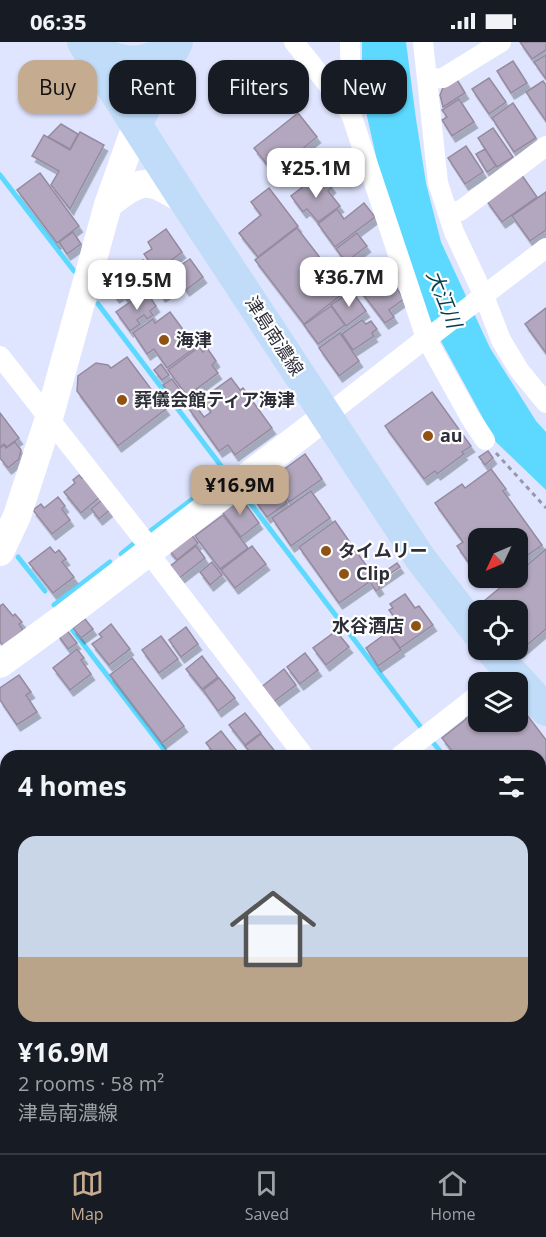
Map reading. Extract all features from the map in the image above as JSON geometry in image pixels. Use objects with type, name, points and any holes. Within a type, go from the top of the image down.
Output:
[{"type":"main road","points":[[85,44],[111,58],[127,62],[142,62],[158,57],[175,44]]},
{"type":"main road","name":"津島南濃線","points":[[85,44],[185,201],[420,558],[468,620]]},
{"type":"main road","points":[[136,123],[175,44]]},
{"type":"main road","points":[[498,667],[546,710]]},
{"type":"street","points":[[294,42],[321,76]]},
{"type":"street","points":[[350,42],[350,60]]},
{"type":"street","points":[[423,42],[438,183],[454,232],[480,299],[501,340],[519,370],[546,403]]},
{"type":"street","points":[[428,79],[442,78],[501,42]]},
{"type":"street","points":[[351,114],[429,337],[471,419],[485,440]]},
{"type":"street","points":[[0,552],[17,516],[49,418],[108,205],[136,123]]},
{"type":"street","points":[[447,211],[460,211],[546,146]]},
{"type":"street","points":[[108,205],[137,185],[148,183],[164,188],[185,201]]},
{"type":"street","points":[[0,663],[63,618],[546,248]]},
{"type":"street","points":[[0,356],[299,750]]},
{"type":"street","points":[[408,750],[468,702]]},
{"type":"path","points":[[485,440],[513,474],[546,508]]},
{"type":"water","name":"大江川","points":[[362,42],[406,42],[426,183],[441,242],[490,348],[536,421],[546,432],[546,490],[496,442],[430,321],[380,174],[366,114],[407,114],[407,60],[362,60]]},
{"type":"building","points":[[520,42],[546,42],[546,50],[532,59]]},
{"type":"building","points":[[546,55],[546,79],[534,62]]},
{"type":"building","points":[[513,61],[527,83],[511,93],[497,71]]},
{"type":"building","points":[[456,78],[465,93],[443,107],[440,95],[444,85]]},
{"type":"building","points":[[489,78],[506,102],[489,114],[472,89]]},
{"type":"building","points":[[543,81],[546,85],[546,121],[526,92]]},
{"type":"building","points":[[459,99],[474,122],[452,136],[442,120],[447,117],[442,110]]},
{"type":"building","points":[[513,103],[536,138],[514,152],[492,118]]},
{"type":"building","points":[[297,114],[317,137],[301,150],[305,154],[293,164],[289,159],[273,172],[254,148]]},
{"type":"building","points":[[61,124],[78,134],[70,149],[48,137]]},
{"type":"building","points":[[493,128],[513,157],[497,167],[478,138]]},
{"type":"building","points":[[80,132],[104,145],[70,209],[51,185],[59,171],[32,156],[44,135],[70,150]]},
{"type":"building","points":[[466,146],[483,172],[465,184],[448,158]]},
{"type":"building","points":[[485,149],[496,166],[487,172],[476,154]]},
{"type":"building","points":[[353,155],[357,168],[351,170],[346,158]]},
{"type":"building","points":[[40,173],[79,226],[57,243],[17,190]]},
{"type":"building","points":[[521,174],[537,197],[502,222],[486,200]]},
{"type":"building","points":[[317,176],[321,181],[325,178],[332,187],[328,191],[340,206],[318,222],[307,209],[303,212],[291,196]]},
{"type":"building","points":[[269,188],[298,226],[258,257],[239,233],[261,215],[251,202]]},
{"type":"building","points":[[546,192],[546,230],[530,241],[512,216]]},
{"type":"building","points":[[364,203],[375,217],[335,247],[318,224],[337,209],[344,219]]},
{"type":"building","points":[[297,228],[346,291],[304,324],[255,260]]},
{"type":"building","points":[[166,229],[182,252],[168,263],[170,266],[158,274],[144,254],[152,249],[148,242]]},
{"type":"building","points":[[73,232],[81,244],[67,254],[59,242]]},
{"type":"building","points":[[357,233],[367,246],[346,262],[336,249]]},
{"type":"building","points":[[190,259],[203,277],[186,290],[172,271]]},
{"type":"building","points":[[143,260],[154,275],[150,278],[153,281],[127,300],[114,281]]},
{"type":"building","points":[[387,268],[395,277],[391,280],[404,299],[389,310],[394,317],[385,323],[359,289]]},
{"type":"building","points":[[171,272],[180,284],[162,296],[154,285]]},
{"type":"building","points":[[114,282],[122,293],[116,297],[108,286]]},
{"type":"building","points":[[146,291],[156,306],[150,311],[153,315],[147,319],[144,315],[137,320],[140,324],[130,331],[116,312]]},
{"type":"building","points":[[352,291],[366,311],[346,326],[331,305]]},
{"type":"building","points":[[331,306],[345,325],[318,344],[304,325]]},
{"type":"building","points":[[546,308],[546,353],[525,324]]},
{"type":"building","name":"海津","points":[[170,312],[196,347],[167,368],[154,349],[147,354],[133,333],[153,319],[155,323]]},
{"type":"building","points":[[362,320],[366,324],[371,321],[377,329],[372,333],[374,336],[353,350],[342,334]]},
{"type":"building","points":[[340,333],[359,361],[339,376],[319,348]]},
{"type":"building","points":[[199,347],[203,352],[207,348],[216,361],[212,365],[218,373],[187,396],[168,370]]},
{"type":"building","name":"葬儀会館ティア海津","points":[[127,357],[166,409],[118,446],[77,391],[78,376],[96,363],[108,365],[111,368]]},
{"type":"building","points":[[161,364],[169,375],[162,380],[154,370]]},
{"type":"building","points":[[231,378],[240,390],[243,388],[272,428],[235,455],[228,445],[219,451],[189,409],[195,405],[204,417],[211,412],[202,399]]},
{"type":"building","points":[[172,379],[185,397],[176,403],[163,385]]},
{"type":"building","name":"au","points":[[432,392],[471,446],[437,474],[435,471],[424,479],[385,426]]},
{"type":"building","points":[[0,413],[19,438],[7,447],[4,444],[0,447]]},
{"type":"building","points":[[15,442],[21,450],[19,459],[8,468],[0,458],[0,448],[4,445],[6,448]]},
{"type":"building","points":[[488,451],[493,458],[485,465],[479,457]]},
{"type":"building","points":[[305,454],[322,479],[289,502],[272,478]]},
{"type":"building","points":[[491,469],[506,489],[503,491],[542,545],[528,555],[528,528],[468,528],[468,562],[457,546],[463,542],[435,503],[462,484],[465,488]]},
{"type":"building","points":[[79,475],[84,477],[100,497],[81,513],[64,492],[75,483],[73,480]]},
{"type":"building","points":[[276,487],[287,503],[267,517],[256,502]]},
{"type":"building","points":[[311,491],[330,518],[291,546],[272,518]]},
{"type":"building","points":[[239,495],[259,523],[241,537],[220,509]]},
{"type":"building","points":[[58,497],[65,506],[62,509],[70,520],[52,534],[33,510],[41,504],[44,508]]},
{"type":"building","points":[[103,499],[111,509],[99,519],[91,509]]},
{"type":"building","points":[[223,515],[248,548],[220,569],[195,536]]},
{"type":"building","points":[[335,521],[375,578],[339,603],[299,547]]},
{"type":"building","points":[[190,533],[198,543],[177,560],[168,549]]},
{"type":"building","points":[[196,546],[205,558],[178,579],[169,567]]},
{"type":"building","points":[[252,546],[266,564],[235,588],[221,570]]},
{"type":"building","points":[[50,547],[55,553],[59,550],[66,559],[62,562],[74,577],[53,593],[29,563]]},
{"type":"building","points":[[546,549],[546,629],[528,644],[528,600],[485,600],[500,588],[528,588],[528,564]]},
{"type":"building","points":[[212,562],[222,575],[210,585],[200,572]]},
{"type":"building","points":[[397,563],[400,567],[377,583],[380,588],[376,591],[370,582]]},
{"type":"building","points":[[405,594],[415,608],[419,606],[433,625],[400,648],[385,624],[392,619],[395,623],[397,621],[389,610],[393,608],[390,604]]},
{"type":"building","points":[[3,604],[13,616],[15,614],[22,622],[19,624],[23,630],[3,646],[0,642],[0,606]]},
{"type":"building","points":[[85,619],[93,629],[81,638],[73,628]]},
{"type":"building","points":[[111,624],[130,649],[109,665],[92,644],[102,637],[99,634]]},
{"type":"building","points":[[186,627],[198,644],[181,657],[169,640]]},
{"type":"building","points":[[65,628],[77,643],[68,649],[57,634]]},
{"type":"building","points":[[336,631],[349,647],[326,665],[313,648]]},
{"type":"building","points":[[388,632],[401,650],[378,666],[366,648]]},
{"type":"building","points":[[161,636],[178,659],[159,673],[142,650]]},
{"type":"building","points":[[77,649],[84,658],[81,660],[91,674],[70,690],[53,668]]},
{"type":"building","points":[[305,653],[318,670],[300,684],[287,667]]},
{"type":"building","points":[[202,656],[218,677],[202,689],[186,669]]},
{"type":"building","points":[[132,658],[184,726],[162,743],[110,675]]},
{"type":"building","points":[[284,669],[296,685],[272,703],[260,688]]},
{"type":"building","points":[[19,675],[31,692],[26,695],[37,712],[17,725],[0,700],[0,688]]},
{"type":"building","points":[[219,678],[235,698],[218,711],[203,690]]},
{"type":"building","points":[[245,713],[261,733],[245,745],[229,725]]},
{"type":"building","points":[[468,713],[468,732],[528,732],[528,716],[546,740],[546,750],[451,750],[442,738],[466,719],[464,716]]},
{"type":"building","points":[[221,731],[236,750],[211,750],[206,743]]},
{"type":"building","points":[[261,734],[274,750],[248,750],[245,746]]},
{"type":"waterway","points":[[0,175],[74,271]]},
{"type":"waterway","points":[[98,304],[228,475]]},
{"type":"waterway","points":[[149,532],[227,473]]},
{"type":"waterway","points":[[244,495],[423,730]]},
{"type":"waterway","points":[[121,554],[136,542]]},
{"type":"waterway","points":[[18,557],[45,591]]},
{"type":"waterway","points":[[54,605],[110,562]]},
{"type":"waterway","points":[[71,628],[164,750]]},
{"type":"waterway","points":[[431,740],[439,750]]},
{"type":"place","name":"海津","points":[[164,340]]},
{"type":"place","name":"葬儀会館ティア海津","points":[[122,400]]},
{"type":"place","name":"au","points":[[428,436]]},
{"type":"place","name":"タイムリー","points":[[326,551]]},
{"type":"place","name":"Clip","points":[[344,574]]},
{"type":"place","name":"水谷酒店","points":[[416,626]]}]
